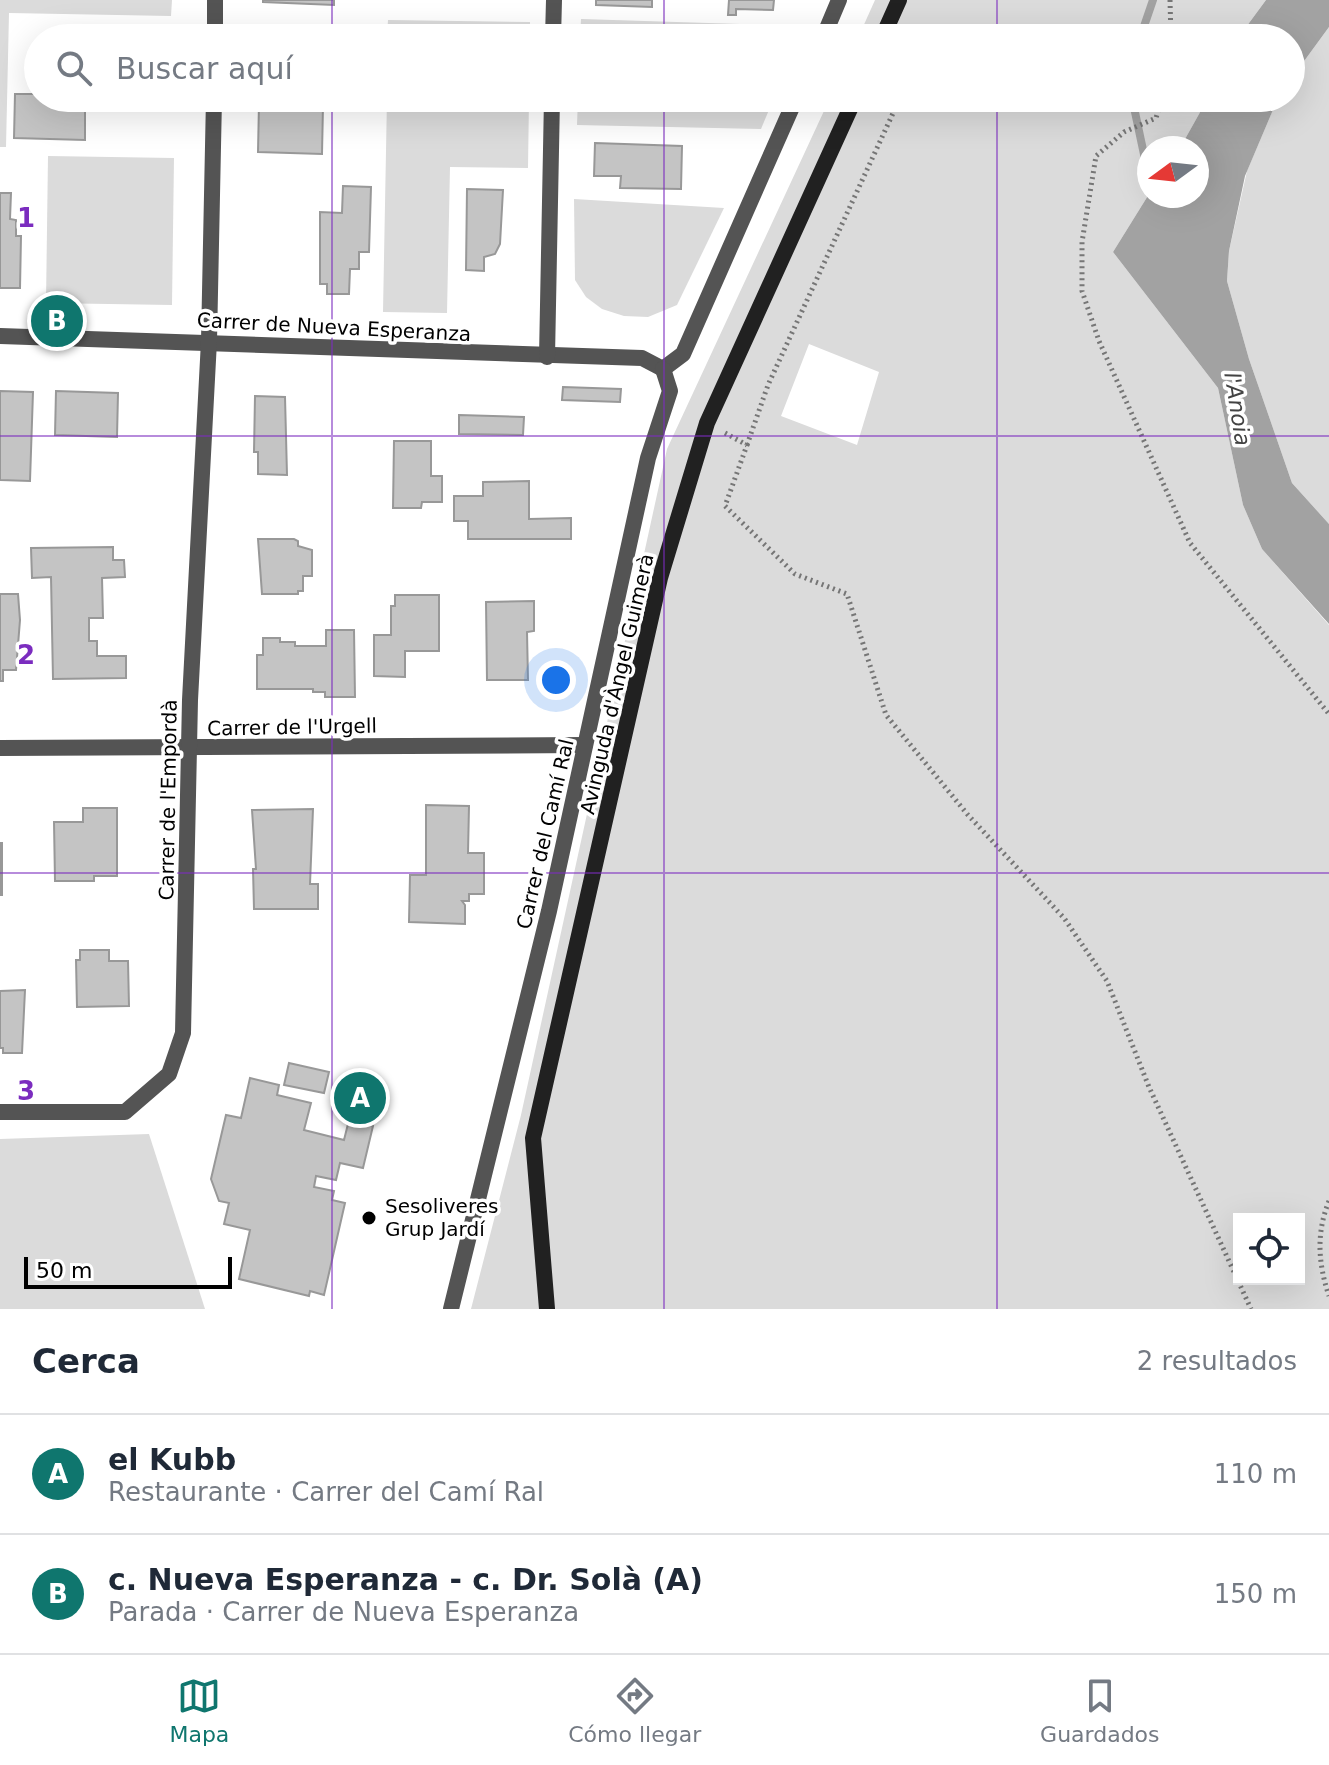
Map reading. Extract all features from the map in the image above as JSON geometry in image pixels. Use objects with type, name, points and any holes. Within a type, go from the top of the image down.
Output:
[{"type":"street","points":[[215,0],[215,24]]},
{"type":"street","points":[[553,24],[554,0]]},
{"type":"street","points":[[829,24],[839,0]]},
{"type":"street","points":[[888,24],[899,0]]},
{"type":"street","name":"Carrer de l'Empordà","points":[[0,1112],[125,1112],[169,1074],[183,1033],[189,749],[209,341],[214,112]]},
{"type":"street","points":[[547,357],[552,112]]},
{"type":"street","points":[[663,369],[683,354],[790,112]]},
{"type":"street","name":"Avinguda d'Àngel Guimerà","points":[[547,1309],[533,1138],[660,578],[707,423],[849,112]]},
{"type":"street","name":"Carrer de Nueva Esperanza","points":[[0,336],[642,358],[663,369]]},
{"type":"street","name":"Carrer del Camí Ral","points":[[451,1309],[549,911],[648,458],[670,391],[663,369]]},
{"type":"street","name":"Carrer de l'Urgell","points":[[0,748],[189,749],[501,743],[585,745]]},
{"type":"path","points":[[1170,0],[1171,24]]},
{"type":"path","points":[[894,112],[768,385],[725,506],[795,574],[847,594],[886,715],[968,815],[1064,918],[1107,981],[1155,1101],[1251,1309]]},
{"type":"path","points":[[1157,112],[1154,119],[1124,132],[1096,156],[1082,242],[1082,291],[1099,341],[1190,543],[1329,714]]},
{"type":"path","points":[[707,423],[747,445]]},
{"type":"path","points":[[1329,1201],[1319,1232],[1323,1278],[1329,1296]]},
{"type":"shaded area","points":[[0,0],[172,0],[171,16],[9,13],[6,147],[0,147]]},
{"type":"shaded area","points":[[875,0],[1266,0],[1248,24],[864,24]]},
{"type":"shaded area","points":[[581,19],[741,24],[581,24]]},
{"type":"shaded area","points":[[388,20],[530,22],[530,24],[388,24]]},
{"type":"shaded area","points":[[1329,27],[1329,524],[1292,483],[1249,359],[1227,281],[1229,251],[1247,171],[1272,112],[1305,112],[1305,60]]},
{"type":"shaded area","points":[[387,112],[529,112],[528,168],[450,167],[447,313],[383,312]]},
{"type":"shaded area","points":[[577,112],[768,112],[761,129],[577,125]]},
{"type":"shaded area","points":[[823,112],[1200,112],[1187,136],[1137,136],[1137,208],[1140,208],[1113,252],[1218,388],[1243,505],[1262,549],[1329,625],[1329,1309],[471,1309],[521,1115],[667,449]],"holes":[[[809,344],[879,372],[857,445],[781,416]]]},
{"type":"shaded area","points":[[48,156],[174,158],[172,305],[46,303]]},
{"type":"shaded area","points":[[574,199],[724,208],[677,305],[648,317],[624,316],[602,309],[586,297],[575,280]]},
{"type":"shaded area","points":[[149,1134],[205,1309],[0,1309],[0,1139]]},
{"type":"water","points":[[1266,0],[1329,0],[1329,27],[1305,60],[1305,24],[1248,24]]},
{"type":"water","name":"l'Anoia","points":[[1200,112],[1272,112],[1245,176],[1229,251],[1227,281],[1249,359],[1292,483],[1329,524],[1329,624],[1262,549],[1243,505],[1218,388],[1113,252],[1140,208],[1209,208],[1209,136],[1187,136]]},
{"type":"building","points":[[334,0],[334,5],[263,2]]},
{"type":"building","points":[[596,0],[652,0],[652,7],[596,5]]},
{"type":"building","points":[[729,0],[774,0],[773,10],[736,9],[736,15],[728,15]]},
{"type":"building","points":[[15,94],[24,94],[24,112],[85,112],[85,140],[14,138]]},
{"type":"building","points":[[259,112],[323,112],[322,154],[258,152]]},
{"type":"building","points":[[595,143],[682,146],[681,189],[620,188],[621,176],[594,176]]},
{"type":"building","points":[[343,186],[371,187],[369,252],[359,252],[359,269],[350,269],[349,294],[327,294],[327,284],[320,284],[320,212],[342,213]]},
{"type":"building","points":[[467,189],[503,190],[500,244],[495,254],[484,257],[484,271],[466,270]]},
{"type":"building","points":[[0,193],[11,193],[10,219],[16,220],[16,236],[21,236],[20,288],[0,288]]},
{"type":"building","points":[[563,387],[621,389],[620,402],[562,400]]},
{"type":"building","points":[[0,391],[33,392],[30,481],[0,480]]},
{"type":"building","points":[[56,391],[118,393],[117,437],[55,435]]},
{"type":"building","points":[[255,396],[285,397],[287,475],[258,474],[258,452],[254,452]]},
{"type":"building","points":[[459,415],[524,417],[523,435],[459,434]]},
{"type":"building","points":[[394,441],[431,441],[431,476],[442,476],[442,502],[422,502],[421,508],[393,508]]},
{"type":"building","points":[[529,481],[529,519],[571,518],[571,539],[468,539],[468,521],[454,521],[454,496],[483,496],[483,482]]},
{"type":"building","points":[[258,539],[294,539],[298,541],[298,546],[312,550],[312,576],[303,576],[303,591],[298,591],[298,594],[262,594]]},
{"type":"building","points":[[113,547],[113,560],[124,560],[125,577],[102,578],[103,618],[89,618],[89,641],[97,641],[97,656],[126,656],[126,678],[53,679],[51,577],[32,578],[31,548]]},
{"type":"building","points":[[0,594],[18,594],[20,620],[16,670],[3,670],[3,681],[0,681]]},
{"type":"building","points":[[395,595],[439,595],[439,651],[405,651],[405,677],[374,676],[374,635],[391,635],[391,606],[395,606]]},
{"type":"building","points":[[534,601],[534,631],[527,632],[528,680],[487,680],[486,602]]},
{"type":"building","points":[[326,630],[354,630],[355,697],[325,697],[325,692],[313,692],[313,689],[257,689],[257,655],[263,655],[263,638],[280,638],[280,642],[295,642],[295,646],[326,646]]},
{"type":"building","points":[[426,805],[469,806],[468,853],[484,853],[484,894],[469,894],[469,901],[462,901],[465,905],[465,924],[409,922],[410,875],[426,875]]},
{"type":"building","points":[[83,808],[117,808],[117,876],[94,876],[94,881],[55,881],[54,822],[83,822]]},
{"type":"building","points":[[313,809],[310,884],[318,884],[318,909],[254,909],[253,869],[256,869],[252,810]]},
{"type":"building","points":[[2,843],[2,895],[0,895]]},
{"type":"building","points":[[80,950],[109,950],[109,961],[128,961],[129,1006],[77,1007],[76,960],[80,960]]},
{"type":"building","points":[[25,990],[22,1053],[3,1053],[3,1048],[0,1048],[0,991]]},
{"type":"building","points":[[289,1063],[329,1072],[324,1093],[284,1085]]},
{"type":"building","points":[[250,1078],[279,1085],[277,1095],[311,1103],[304,1130],[344,1140],[349,1120],[373,1126],[363,1168],[340,1163],[336,1180],[316,1176],[314,1187],[334,1191],[332,1200],[345,1203],[324,1295],[310,1291],[309,1296],[239,1279],[250,1230],[224,1224],[229,1203],[219,1201],[211,1179],[226,1115],[241,1118]]},
{"type":"waterway","points":[[1145,24],[1153,0]]},
{"type":"waterway","points":[[1135,112],[1140,136]]},
{"type":"place","name":"c. Nueva Esperanza - c. Dr. Solà (A)","points":[[57,321]]},
{"type":"place","name":"el Kubb","points":[[360,1098]]},
{"type":"place","name":"Sesoliveres Grup Jardí","points":[[369,1218]]}]
